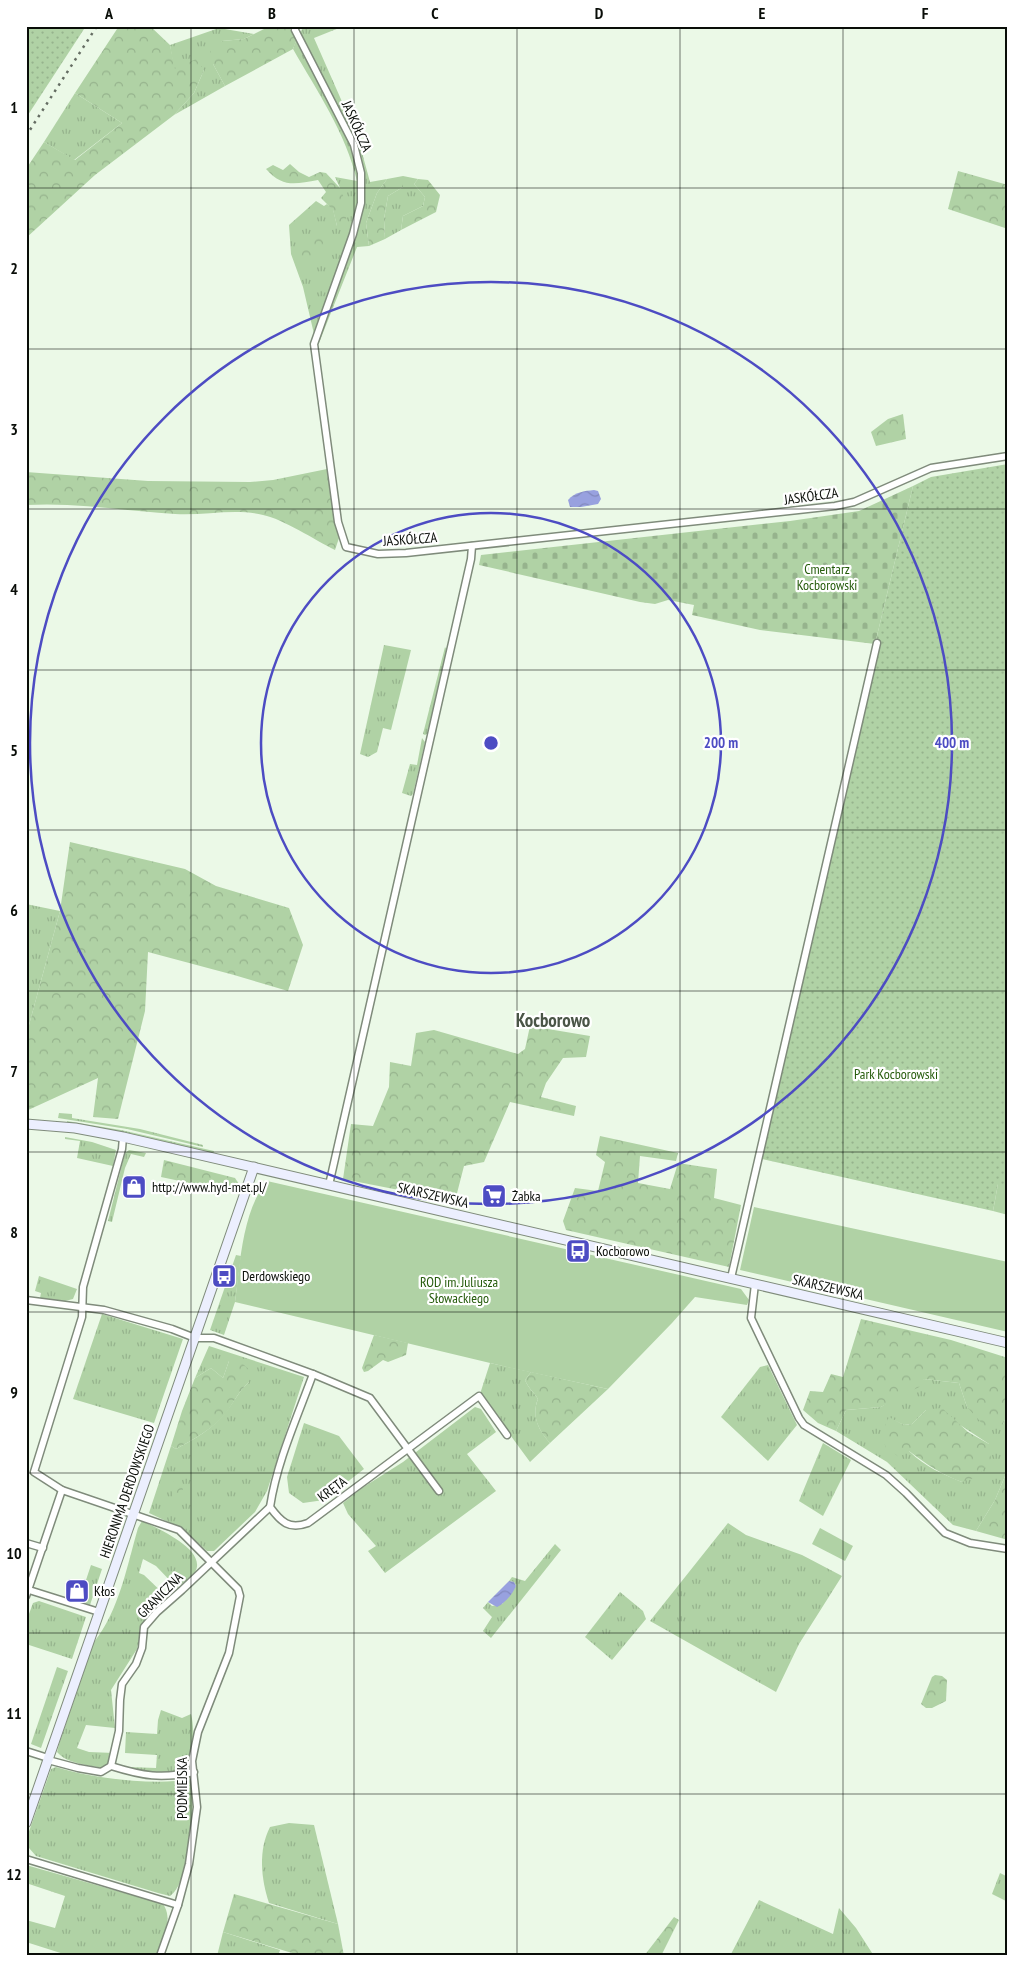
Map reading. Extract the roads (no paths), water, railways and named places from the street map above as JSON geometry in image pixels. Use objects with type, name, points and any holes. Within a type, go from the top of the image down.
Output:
[{"type":"main road","name":"SKARSZEWSKA","points":[[26,1124],[75,1128],[123,1138],[1008,1343]]},
{"type":"main road","name":"HIERONIMA DERDOWSKIEGO","points":[[26,1823],[254,1168]]},
{"type":"street","name":"JASKÓŁCZA","points":[[295,30],[354,145],[361,173],[362,188],[359,211],[314,344],[336,504],[346,547],[378,554],[472,546],[835,506],[854,502],[931,468],[1008,456]]},
{"type":"street","points":[[329,1185],[471,559],[472,546]]},
{"type":"street","points":[[731,1278],[877,643]]},
{"type":"street","points":[[123,1138],[122,1149],[83,1287],[82,1317],[34,1472],[62,1490],[179,1530],[211,1562],[270,1508],[273,1489],[286,1446],[314,1374]]},
{"type":"street","points":[[755,1284],[750,1318],[804,1425],[886,1475],[945,1533],[970,1543],[1008,1549]]},
{"type":"street","points":[[26,1300],[104,1310],[172,1329],[195,1338],[214,1338],[314,1374],[370,1398],[439,1491]]},
{"type":"street","name":"KRĘTA","points":[[270,1508],[286,1524],[297,1527],[308,1523],[479,1396],[507,1434]]},
{"type":"street","points":[[62,1490],[27,1593],[99,1612]]},
{"type":"street","points":[[26,1543],[43,1548]]},
{"type":"street","name":"PODMIEJSKA","points":[[162,1955],[189,1864],[197,1807],[192,1761],[198,1732],[229,1652],[240,1596],[238,1589],[211,1562]]},
{"type":"street","name":"GRANICZNA","points":[[111,1766],[119,1731],[122,1684],[136,1664],[142,1648],[144,1627],[157,1612],[211,1562]]},
{"type":"street","points":[[26,1751],[78,1768],[101,1772],[111,1766],[138,1775],[171,1777],[194,1772]]},
{"type":"street","points":[[26,1859],[178,1906]]},
{"type":"water","points":[[583,491],[598,491],[601,499],[598,504],[570,507],[568,500],[574,495]]},
{"type":"water","points":[[509,1581],[514,1582],[516,1586],[505,1601],[497,1607],[488,1602]]},
{"type":"railway","points":[[26,136],[97,26]]},
{"type":"place","name":"http://www.hyd-met.pl/","points":[[134,1187]]},
{"type":"place","name":"Żabka","points":[[494,1196]]},
{"type":"place","name":"Kocborowo","points":[[578,1251]]},
{"type":"place","name":"Derdowskiego","points":[[224,1276]]},
{"type":"place","name":"Kłos","points":[[77,1591]]},
{"type":"district","name":"Kocborowo","points":[[553,1020]]},
{"type":"park label","name":"Cmentarz Kocborowski","points":[[827,578]]},
{"type":"park label","name":"Park Kocborowski","points":[[896,1074]]},
{"type":"park label","name":"ROD im. Juliusza Słowackiego","points":[[459,1290]]}]
